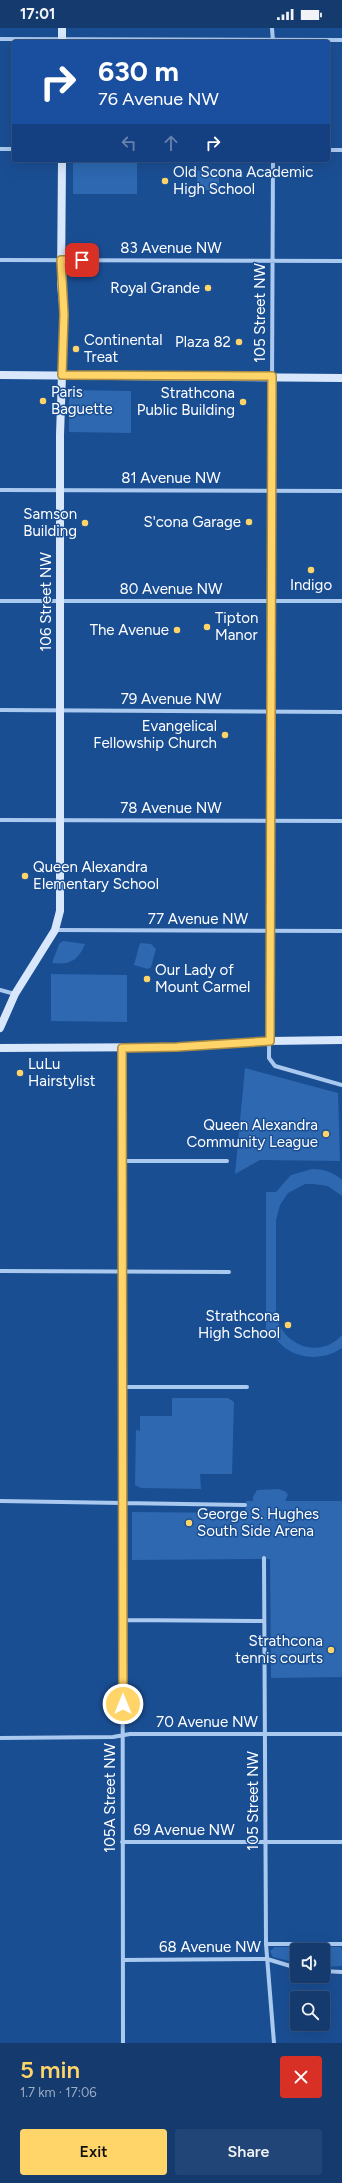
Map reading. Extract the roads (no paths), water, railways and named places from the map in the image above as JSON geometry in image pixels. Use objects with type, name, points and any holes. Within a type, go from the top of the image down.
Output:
[{"type":"street","points":[[62,28],[62,40]]},
{"type":"street","points":[[272,28],[273,40]]},
{"type":"street","points":[[0,39],[31,40]]},
{"type":"street","points":[[330,40],[342,40]]},
{"type":"street","points":[[0,149],[12,149]]},
{"type":"street","points":[[330,150],[342,150]]},
{"type":"street","name":"106 Street NW","points":[[0,1028],[15,994],[55,930],[60,911],[60,490],[64,314],[61,260],[62,162]]},
{"type":"street","name":"105 Street NW","points":[[273,162],[269,1058],[273,1064],[342,1085]]},
{"type":"street","name":"83 Avenue NW","points":[[0,260],[342,261]]},
{"type":"street","points":[[0,374],[341,376]]},
{"type":"street","name":"81 Avenue NW","points":[[0,490],[342,491]]},
{"type":"street","name":"80 Avenue NW","points":[[0,600],[342,602]]},
{"type":"street","name":"79 Avenue NW","points":[[0,710],[342,712]]},
{"type":"street","name":"78 Avenue NW","points":[[0,820],[342,821]]},
{"type":"street","name":"77 Avenue NW","points":[[55,930],[342,932]]},
{"type":"street","points":[[0,990],[15,994]]},
{"type":"street","points":[[0,1048],[177,1047],[270,1041],[342,1040]]},
{"type":"street","name":"105A Street NW","points":[[122,1048],[123,2043]]},
{"type":"street","points":[[122,1161],[227,1161]]},
{"type":"street","points":[[0,1271],[229,1272]]},
{"type":"street","points":[[123,1387],[247,1387]]},
{"type":"street","points":[[0,1501],[246,1505]]},
{"type":"street","name":"105 Street NW","points":[[264,1558],[266,1944],[274,2043]]},
{"type":"street","points":[[123,1620],[264,1621]]},
{"type":"street","name":"70 Avenue NW","points":[[0,1738],[113,1738],[122,1736],[342,1734]]},
{"type":"street","name":"69 Avenue NW","points":[[122,1842],[342,1842]]},
{"type":"street","name":"68 Avenue NW","points":[[266,1944],[342,1944]]},
{"type":"street","name":"68 Avenue NW","points":[[123,1960],[267,1959],[290,1966]]},
{"type":"street","points":[[330,1971],[342,1972]]},
{"type":"place","name":"Old Scona Academic High School","points":[[165,181]]},
{"type":"place","name":"Royal Grande","points":[[208,288]]},
{"type":"place","name":"Plaza 82","points":[[239,342]]},
{"type":"place","name":"Continental Treat","points":[[76,349]]},
{"type":"place","name":"Paris Baguette","points":[[43,401]]},
{"type":"place","name":"Strathcona Public Building","points":[[243,402]]},
{"type":"place","name":"S'cona Garage","points":[[249,522]]},
{"type":"place","name":"Samson Building","points":[[85,523]]},
{"type":"place","name":"Indigo","points":[[311,570]]},
{"type":"place","name":"Tipton Manor","points":[[207,627]]},
{"type":"place","name":"The Avenue","points":[[177,630]]},
{"type":"place","name":"Evangelical Fellowship Church","points":[[225,735]]},
{"type":"place","name":"Queen Alexandra Elementary School","points":[[25,876]]},
{"type":"place","name":"Our Lady of Mount Carmel","points":[[147,979]]},
{"type":"place","name":"LuLu Hairstylist","points":[[20,1073]]},
{"type":"place","name":"Queen Alexandra Community League","points":[[326,1134]]},
{"type":"place","name":"Strathcona High School","points":[[288,1325]]},
{"type":"place","name":"George S. Hughes South Side Arena","points":[[189,1523]]},
{"type":"place","name":"Strathcona tennis courts","points":[[331,1650]]}]
